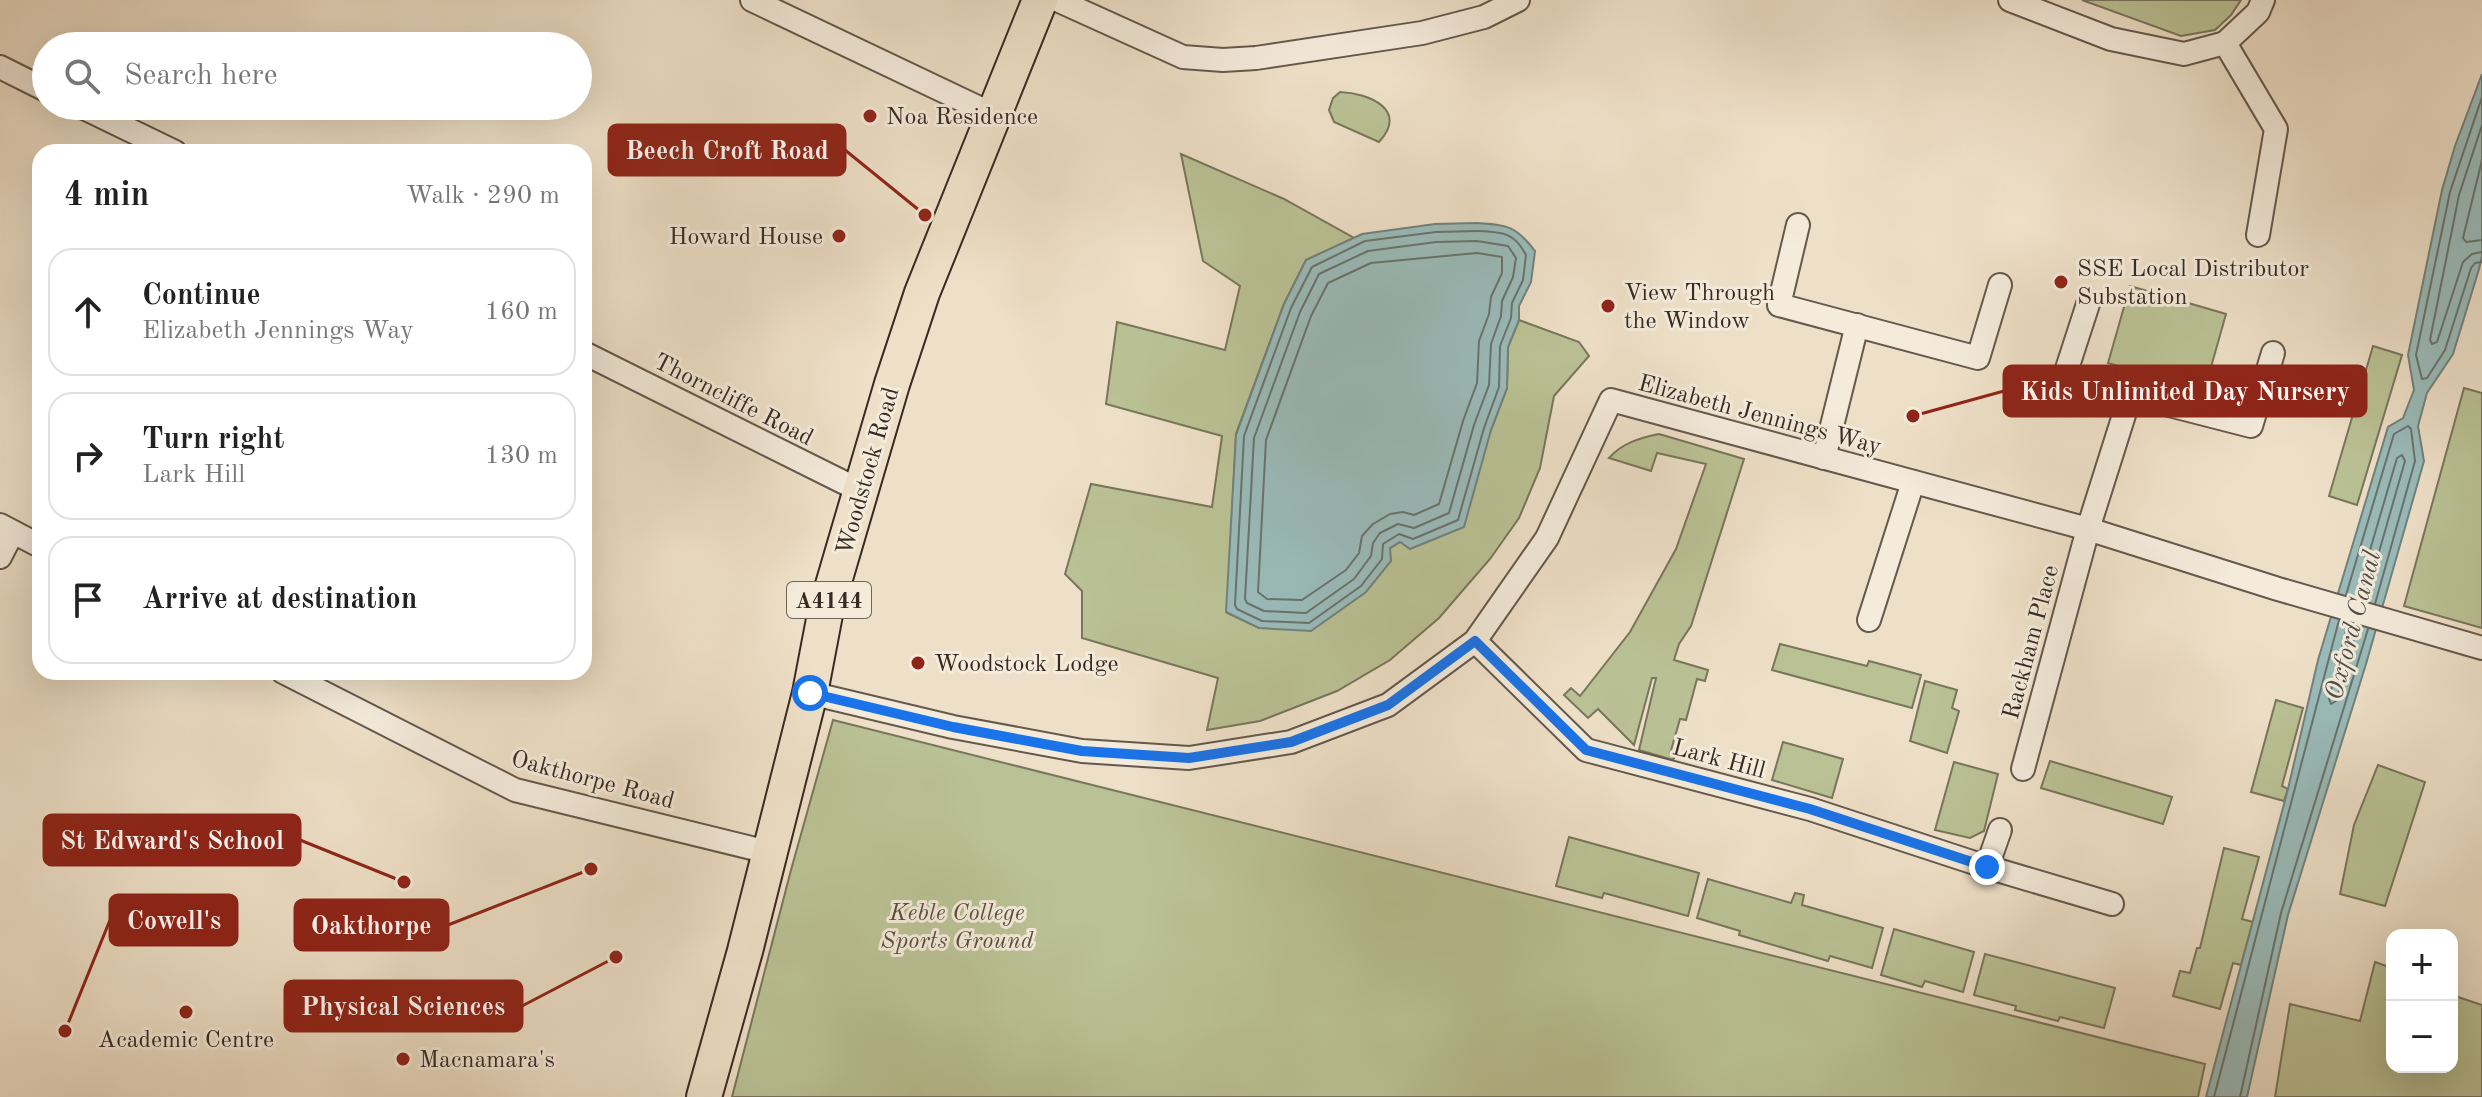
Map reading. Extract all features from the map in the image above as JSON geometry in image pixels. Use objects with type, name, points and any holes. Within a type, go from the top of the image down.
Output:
[{"type":"main road","name":"Woodstock Road","points":[[704,1097],[745,951],[810,693],[826,609],[861,491],[922,293],[996,116],[1040,0]]},
{"type":"street","points":[[752,0],[996,116]]},
{"type":"street","points":[[1057,0],[1183,57],[1223,60],[1256,58],[1422,33],[1484,17],[1518,0]]},
{"type":"street","points":[[2010,0],[2111,39],[2184,54],[2225,43],[2258,12],[2263,0]]},
{"type":"street","points":[[2225,43],[2276,129],[2258,235]]},
{"type":"street","points":[[0,67],[32,83]]},
{"type":"street","points":[[109,120],[158,144]]},
{"type":"street","points":[[1798,225],[1779,305],[1978,358],[2000,285]]},
{"type":"street","points":[[2088,304],[2064,378],[2130,396],[2251,426],[2273,353]]},
{"type":"street","points":[[1824,458],[1857,325]]},
{"type":"street","name":"Thorncliffe Road","points":[[592,357],[861,491]]},
{"type":"street","name":"Rackham Place","points":[[2023,769],[2088,529],[2130,396]]},
{"type":"street","name":"Elizabeth Jennings Way","points":[[810,693],[953,727],[1082,751],[1189,758],[1291,742],[1388,705],[1475,641],[1547,538],[1611,400],[2088,529],[2278,589],[2482,648]]},
{"type":"street","points":[[1869,620],[1913,482]]},
{"type":"street","points":[[0,557],[6,529],[32,542]]},
{"type":"street","name":"Lark Hill","points":[[1475,641],[1586,750],[1810,809],[2112,904]]},
{"type":"street","name":"Oakthorpe Road","points":[[299,680],[515,790],[768,852]]},
{"type":"street","points":[[1987,867],[2000,830]]},
{"type":"green space","points":[[2082,0],[2241,0],[2215,30],[2181,36]]},
{"type":"green space","points":[[1340,92],[1363,96],[1382,105],[1390,121],[1379,142],[1334,122],[1329,110],[1333,98]]},
{"type":"green space","points":[[1181,154],[1284,199],[1354,238],[1306,260],[1284,304],[1236,434],[1227,613],[1259,628],[1390,561],[1389,549],[1400,542],[1491,430],[1507,388],[1508,347],[1519,320],[1579,342],[1589,356],[1554,396],[1540,468],[1519,518],[1490,559],[1439,618],[1390,660],[1337,691],[1260,721],[1207,730],[1218,678],[1082,638],[1082,591],[1065,574],[1091,484],[1212,507],[1222,436],[1106,404],[1117,322],[1225,350],[1240,286],[1203,261]]},
{"type":"green space","points":[[2130,286],[2226,314],[2204,392],[2108,363]]},
{"type":"green space","points":[[2373,346],[2402,355],[2357,505],[2329,496]]},
{"type":"green space","points":[[2464,388],[2482,393],[2482,628],[2404,606]]},
{"type":"green space","points":[[1659,434],[1744,459],[1691,626],[1679,644],[1674,660],[1708,670],[1705,681],[1697,679],[1686,720],[1680,719],[1670,754],[1675,756],[1673,760],[1639,750],[1656,678],[1652,678],[1634,745],[1598,709],[1588,718],[1564,695],[1571,688],[1580,696],[1630,632],[1676,549],[1706,464],[1657,453],[1651,471],[1609,458],[1632,442]]},
{"type":"green space","points":[[1780,644],[1867,666],[1869,661],[1921,675],[1912,708],[1772,670]]},
{"type":"green space","points":[[1925,681],[1957,690],[1952,708],[1959,711],[1947,753],[1910,741]]},
{"type":"green space","points":[[2276,700],[2303,708],[2282,786],[2288,789],[2284,801],[2251,792]]},
{"type":"green space","name":"Keble College Sports Ground","points":[[833,720],[2205,1064],[2198,1097],[732,1097]]},
{"type":"green space","points":[[1783,742],[1843,759],[1832,798],[1772,780]]},
{"type":"green space","points":[[2050,761],[2172,797],[2163,824],[2041,788]]},
{"type":"green space","points":[[1954,762],[1998,774],[1984,831],[1970,838],[1935,830]]},
{"type":"green space","points":[[2378,765],[2425,782],[2385,906],[2340,894],[2354,825]]},
{"type":"green space","points":[[1569,837],[1699,873],[1688,916],[1604,893],[1602,898],[1556,886]]},
{"type":"green space","points":[[2224,848],[2259,857],[2242,919],[2253,922],[2241,965],[2233,963],[2220,1009],[2173,996],[2180,971],[2190,973],[2197,948],[2200,948]]},
{"type":"green space","points":[[1708,879],[1791,903],[1795,893],[1804,895],[1802,905],[1883,928],[1872,968],[1830,956],[1828,961],[1739,935],[1740,931],[1697,918]]},
{"type":"green space","points":[[1894,929],[1974,952],[1963,992],[1925,981],[1922,987],[1881,975]]},
{"type":"green space","points":[[1985,954],[2115,988],[2104,1028],[2060,1017],[2058,1021],[1974,995]]},
{"type":"green space","points":[[2375,962],[2386,966],[2386,1073],[2458,1073],[2458,997],[2482,1005],[2482,1097],[2275,1097],[2290,1004],[2360,1021]]},
{"type":"water","name":"Oxford Canal","points":[[2482,74],[2482,256],[2479,269],[2453,354],[2427,393],[2418,426],[2424,461],[2366,664],[2288,915],[2247,1097],[2206,1097],[2288,789],[2318,660],[2388,427],[2403,418],[2414,390],[2408,355],[2442,190]]},
{"type":"water","points":[[1477,223],[1510,228],[1535,251],[1531,282],[1519,306],[1519,320],[1508,347],[1507,388],[1491,430],[1464,527],[1410,549],[1400,542],[1390,548],[1391,561],[1366,592],[1311,631],[1259,628],[1226,612],[1236,435],[1284,304],[1306,260],[1362,234],[1435,224]]},
{"type":"place","name":"Noa Residence","points":[[870,116]]},
{"type":"place","name":"Beech Croft Road","points":[[925,215]]},
{"type":"place","name":"Howard House","points":[[839,236]]},
{"type":"place","name":"SSE Local Distributor Substation","points":[[2061,282]]},
{"type":"place","name":"View Through the Window","points":[[1608,306]]},
{"type":"place","name":"Kids Unlimited Day Nursery","points":[[1913,416]]},
{"type":"place","name":"Woodstock Lodge","points":[[918,663]]},
{"type":"place","name":"Oakthorpe","points":[[591,869]]},
{"type":"place","name":"St Edward's School","points":[[404,882]]},
{"type":"place","name":"Physical Sciences","points":[[616,957]]},
{"type":"place","name":"Academic Centre","points":[[186,1012]]},
{"type":"place","name":"Cowell's","points":[[65,1031]]},
{"type":"place","name":"Macnamara's","points":[[403,1059]]},
{"type":"route","points":[[810,693],[953,727],[1082,751],[1189,758],[1291,742],[1388,705],[1475,641],[1586,750],[1810,809],[1987,867]]}]
